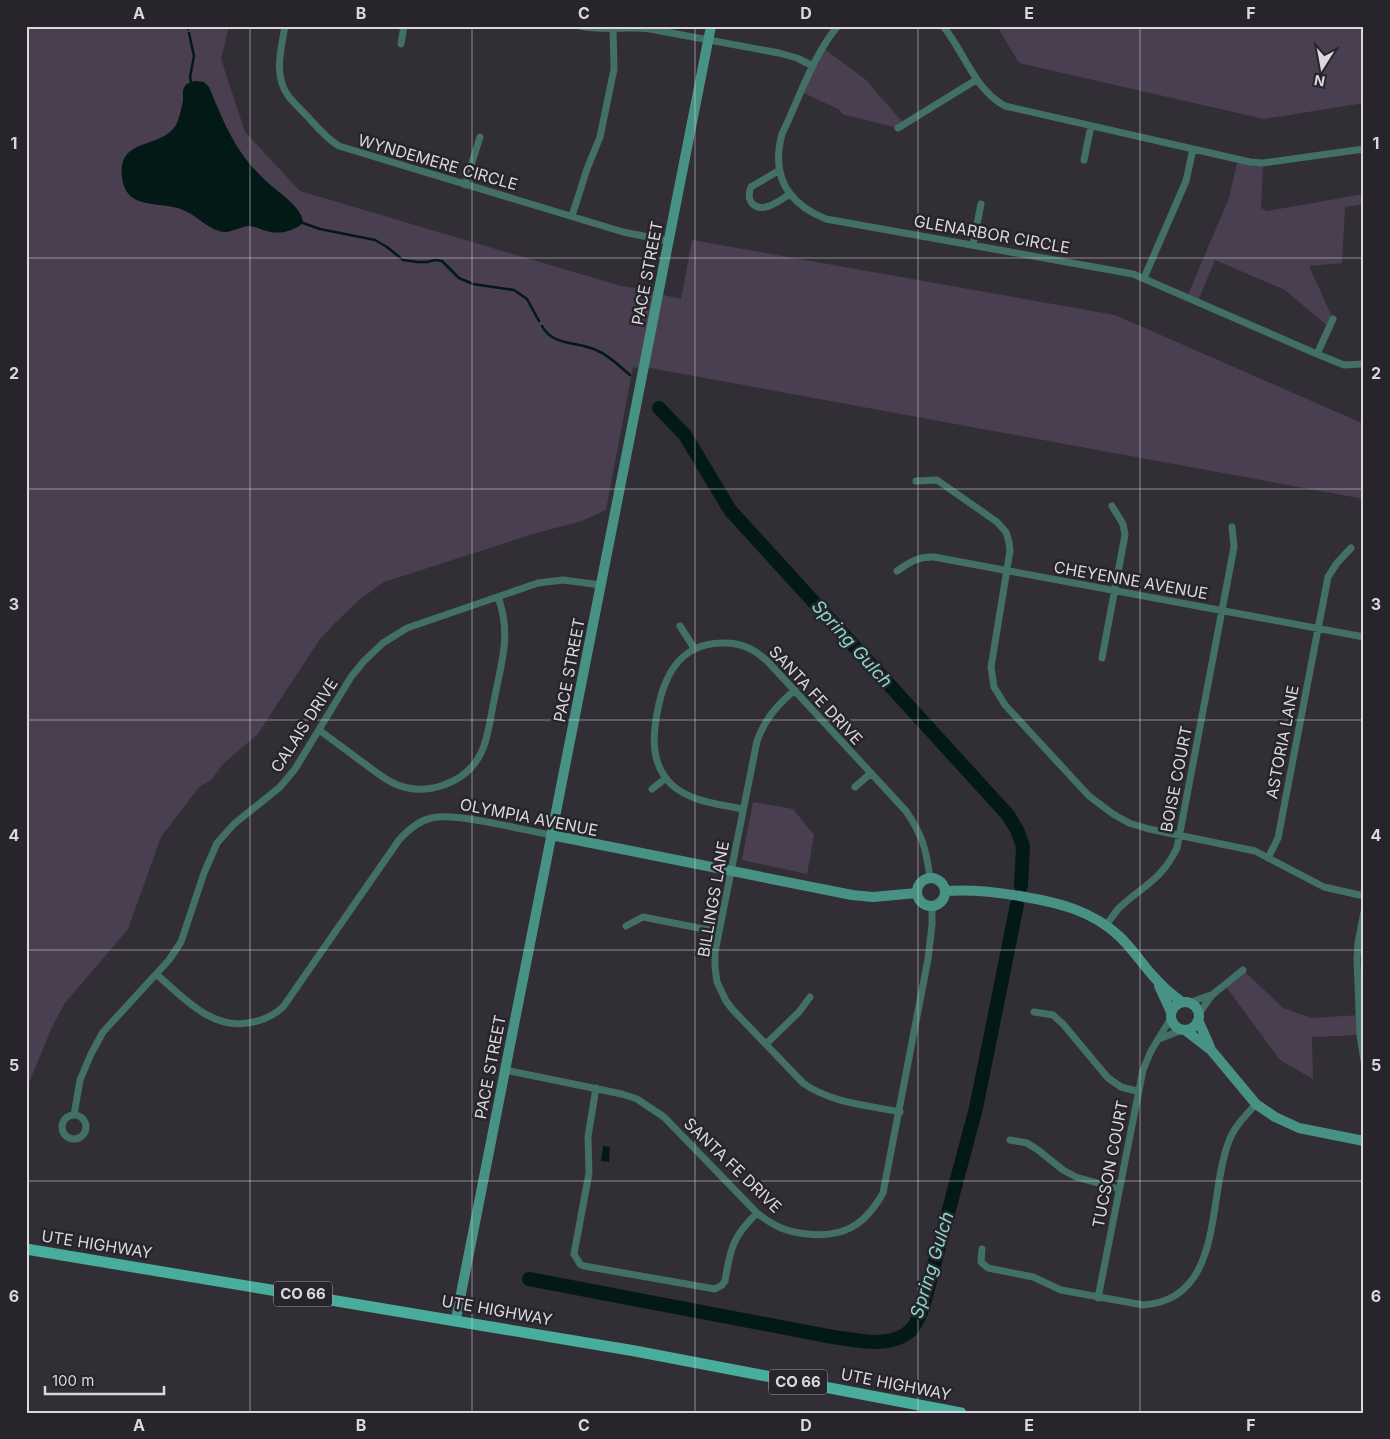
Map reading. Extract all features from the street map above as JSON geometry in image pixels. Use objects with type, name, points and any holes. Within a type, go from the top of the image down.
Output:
[{"type":"main road","name":"PACE STREET","points":[[456,1320],[711,26]]},
{"type":"main road","name":"OLYMPIA AVENUE","points":[[551,835],[862,896],[917,893]]},
{"type":"main road","points":[[930,878],[941,882],[945,891],[944,899],[932,906],[920,901],[917,893],[919,885],[930,878]]},
{"type":"main road","points":[[945,891],[969,889],[1051,902],[1079,910],[1106,925],[1124,941],[1154,976],[1185,1003],[1195,1007],[1211,1050]]},
{"type":"main road","points":[[1154,976],[1168,1002],[1174,1026],[1183,1030],[1211,1050],[1256,1104],[1275,1117],[1299,1128],[1364,1141]]},
{"type":"main road","points":[[1171,1015],[1175,1006],[1185,1003]]},
{"type":"main road","points":[[1183,1030],[1193,1027],[1198,1018]]},
{"type":"main road","name":"UTE HIGHWAY","points":[[26,1249],[635,1351],[961,1413]]},
{"type":"street","name":"WYNDEMERE CIRCLE","points":[[285,26],[279,59],[279,70],[283,87],[289,97],[330,140],[344,149],[623,232],[669,241]]},
{"type":"street","points":[[400,44],[404,26]]},
{"type":"street","points":[[580,26],[592,28],[640,28],[779,52],[814,66]]},
{"type":"street","name":"GLENARBOR CIRCLE","points":[[838,26],[830,35],[814,66],[782,134],[779,145],[778,171],[790,194],[805,209],[826,219],[1121,270],[1144,278],[1344,365],[1364,364]]},
{"type":"street","points":[[943,26],[976,80],[989,96],[1005,106],[1265,164],[1364,149]]},
{"type":"street","points":[[572,216],[587,169],[600,137],[614,69],[613,28]]},
{"type":"street","points":[[898,128],[976,80]]},
{"type":"street","points":[[1084,160],[1091,126]]},
{"type":"street","points":[[465,185],[480,137]]},
{"type":"street","points":[[1144,278],[1186,181],[1193,149]]},
{"type":"street","points":[[778,171],[751,187],[749,191],[751,202],[756,207],[765,208],[790,194]]},
{"type":"street","points":[[973,245],[981,204]]},
{"type":"street","points":[[1317,354],[1333,319]]},
{"type":"street","points":[[916,481],[937,480],[997,522],[1006,532],[1010,542],[1010,551],[991,667],[992,682],[1000,700],[1098,804],[1129,823],[1149,829],[1255,851],[1324,887],[1364,896]]},
{"type":"street","points":[[1102,658],[1125,535],[1122,524],[1112,506]]},
{"type":"street","name":"BOISE COURT","points":[[1106,925],[1118,909],[1161,874],[1177,848],[1234,547],[1232,526]]},
{"type":"street","name":"ASTORIA LANE","points":[[1268,858],[1278,838],[1328,577],[1337,563],[1351,548]]},
{"type":"street","name":"CHEYENNE AVENUE","points":[[896,571],[914,560],[926,557],[1364,637]]},
{"type":"street","name":"CALAIS DRIVE","points":[[74,1115],[80,1080],[103,1032],[169,960],[181,942],[204,873],[217,843],[225,832],[243,815],[280,787],[295,769],[351,677],[364,661],[383,643],[407,628],[538,583],[563,580],[601,585]]},
{"type":"street","points":[[319,730],[385,779],[405,788],[419,790],[443,786],[468,771],[479,757],[487,734],[505,645],[504,619],[498,597]]},
{"type":"street","points":[[680,626],[694,648],[671,670],[665,680],[658,706],[654,744],[657,761],[666,778],[673,786],[690,797],[743,809]]},
{"type":"street","name":"SANTA FE DRIVE","points":[[694,648],[706,644],[733,643],[745,646],[764,657],[906,811],[917,826],[924,844],[930,878]]},
{"type":"street","name":"BILLINGS LANE","points":[[795,690],[771,713],[762,726],[757,740],[715,952],[715,966],[720,990],[733,1010],[803,1083],[818,1093],[846,1102],[900,1112]]},
{"type":"street","points":[[855,787],[871,773]]},
{"type":"street","points":[[652,790],[666,778]]},
{"type":"street","name":"OLYMPIA AVENUE","points":[[156,974],[195,1007],[216,1020],[237,1024],[270,1017],[282,1007],[400,840],[420,822],[430,818],[446,817],[479,821],[551,835]]},
{"type":"street","name":"SANTA FE DRIVE","points":[[505,1070],[596,1088],[637,1099],[664,1117],[757,1213],[774,1225],[803,1234],[824,1236],[836,1234],[854,1227],[867,1217],[883,1193],[928,959],[932,906]]},
{"type":"street","points":[[1364,912],[1358,944],[1364,1061]]},
{"type":"street","points":[[626,926],[643,917],[719,932]]},
{"type":"street","points":[[1198,1018],[1212,995],[1243,970]]},
{"type":"street","points":[[1185,1003],[1212,995]]},
{"type":"street","points":[[766,1044],[799,1012],[810,997]]},
{"type":"street","points":[[1034,1012],[1053,1015],[1063,1024],[1108,1078],[1117,1085],[1137,1091]]},
{"type":"street","name":"TUCSON COURT","points":[[1098,1298],[1137,1091],[1147,1059],[1171,1015]]},
{"type":"street","points":[[1158,1039],[1183,1030]]},
{"type":"street","points":[[596,1088],[588,1137],[589,1173],[574,1254],[580,1264],[715,1289],[725,1281],[729,1254],[736,1237],[757,1213]]},
{"type":"street","points":[[982,1249],[981,1262],[988,1268],[1033,1277],[1061,1290],[1133,1304],[1153,1305],[1167,1300],[1180,1293],[1193,1278],[1204,1260],[1229,1139],[1256,1104]]},
{"type":"street","points":[[1010,1140],[1026,1143],[1063,1170],[1076,1177],[1119,1188]]},
{"type":"shaded area","points":[[26,26],[229,26],[221,59],[245,132],[300,191],[621,286],[659,292],[659,294],[681,299],[692,240],[1115,315],[1364,424],[1364,499],[645,367],[644,369],[633,367],[606,510],[582,521],[533,534],[384,582],[359,600],[337,621],[320,639],[257,735],[224,763],[211,780],[199,787],[161,837],[128,929],[65,1003],[52,1027],[26,1090]]},
{"type":"shaded area","points":[[997,26],[1364,26],[1364,103],[1264,119],[1019,63]]},
{"type":"shaded area","points":[[823,48],[866,80],[904,124],[898,128],[842,114],[840,110],[802,92]]},
{"type":"shaded area","points":[[196,81],[204,82],[209,87],[226,126],[246,159],[266,181],[299,211],[303,223],[299,226],[281,232],[272,232],[249,226],[223,232],[210,227],[183,210],[146,203],[130,196],[125,188],[122,177],[122,165],[126,156],[132,150],[166,135],[173,129],[180,116],[184,88],[189,83]]},
{"type":"shaded area","points":[[1238,159],[1263,163],[1261,208],[1267,211],[1364,194],[1364,204],[1345,207],[1342,263],[1309,266],[1333,319],[1329,327],[1285,290],[1215,260],[1198,301],[1187,297],[1229,198]]},
{"type":"shaded area","points":[[753,802],[793,809],[814,835],[807,874],[742,860]]},
{"type":"shaded area","points":[[1243,970],[1283,1008],[1311,1018],[1360,1015],[1360,1035],[1312,1037],[1313,1079],[1280,1060],[1224,984]]},
{"type":"shaded area","points":[[603,1146],[610,1147],[609,1162],[601,1161]]},
{"type":"waterway","points":[[189,33],[194,56],[190,77],[191,82]]},
{"type":"waterway","points":[[303,223],[320,229],[375,240],[403,260],[417,262],[442,261],[459,278],[473,284],[514,290],[527,299],[539,321]]},
{"type":"waterway","points":[[542,326],[547,333],[560,341],[591,348],[602,353],[630,375]]},
{"type":"waterway","name":"Spring Gulch","points":[[659,408],[685,435],[730,510],[1008,815],[1017,830],[1023,846],[1021,886]]},
{"type":"waterway","name":"Spring Gulch","points":[[529,1279],[852,1340],[883,1342],[902,1337],[910,1331],[923,1307],[976,1108],[1017,905]]}]
